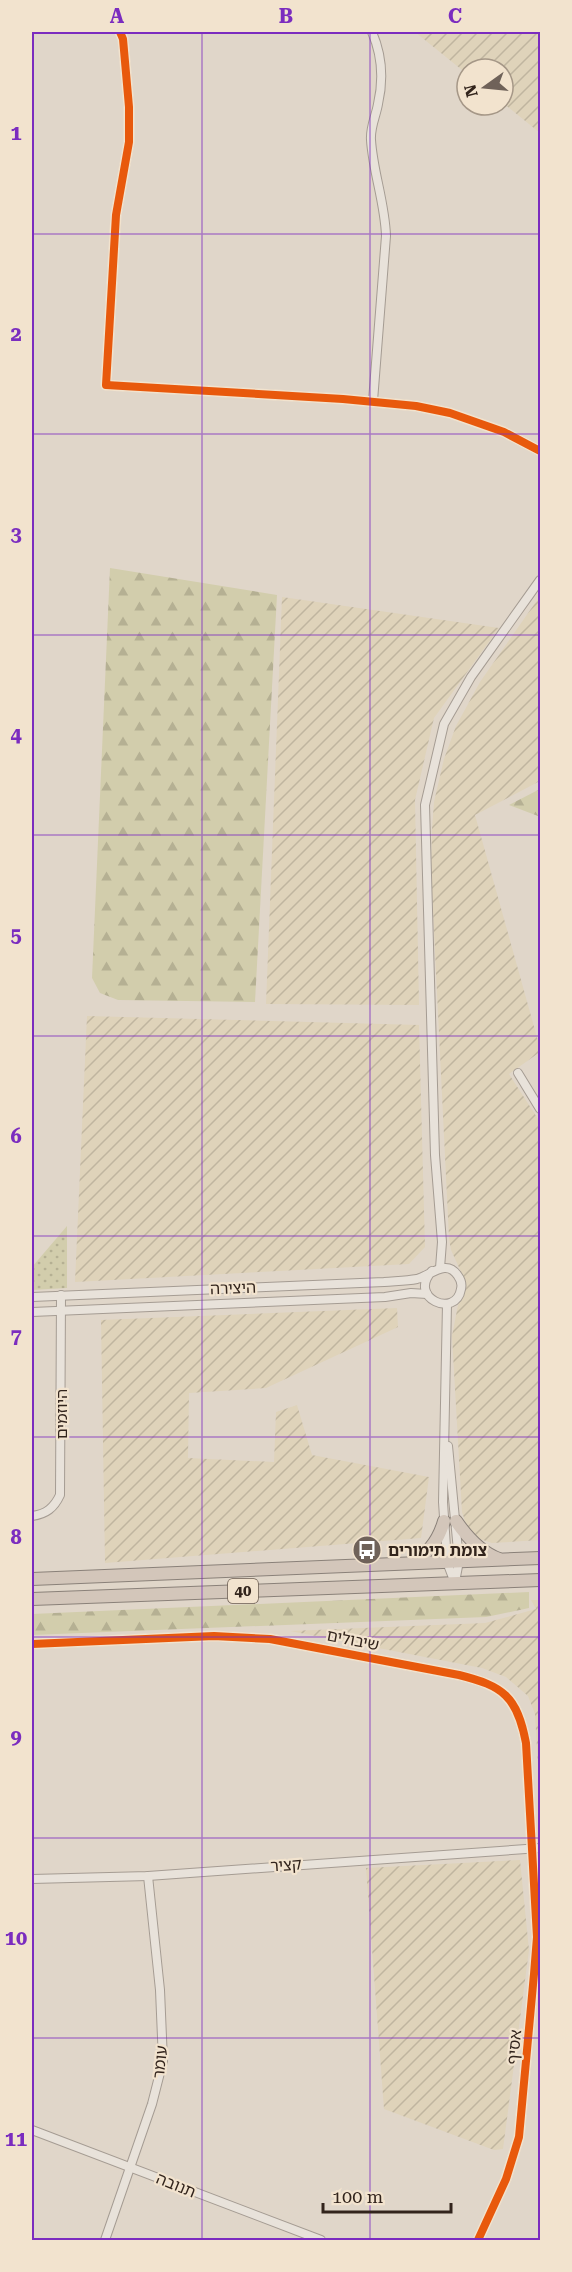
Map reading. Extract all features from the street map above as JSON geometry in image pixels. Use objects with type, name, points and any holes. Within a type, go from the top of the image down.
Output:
[{"type":"highway","points":[[405,1564],[429,1550],[450,1521],[480,1549],[503,1560]]},
{"type":"highway","name":"40","points":[[32,1579],[540,1558]]},
{"type":"highway","name":"40","points":[[32,1599],[540,1580]]},
{"type":"street","points":[[120,32],[123,39],[129,107],[129,142],[116,215],[106,385],[373,402],[450,413],[504,432],[540,451]]},
{"type":"street","points":[[372,32],[381,61],[378,104],[370,138],[385,217],[386,236],[373,402]]},
{"type":"street","points":[[442,1242],[436,1270],[426,1282],[427,1294],[435,1302],[447,1304],[457,1298],[461,1288],[459,1277],[450,1269],[442,1242],[435,1155],[425,805],[444,724],[471,677],[540,580]]},
{"type":"street","points":[[518,1073],[540,1109]]},
{"type":"street","points":[[436,1270],[450,1269]]},
{"type":"street","name":"היצירה","points":[[32,1297],[384,1282],[414,1279],[436,1270]]},
{"type":"street","name":"היצירה","points":[[32,1312],[427,1294]]},
{"type":"street","name":"היוזמים","points":[[32,1516],[42,1515],[50,1510],[60,1495],[61,1295]]},
{"type":"street","points":[[447,1304],[446,1428],[454,1582]]},
{"type":"street","name":"שיבולים","points":[[32,1644],[214,1636],[270,1639],[356,1654],[489,1683],[506,1695],[516,1710],[522,1726],[537,1848]]},
{"type":"street","name":"קציר","points":[[32,1879],[148,1876],[537,1848]]},
{"type":"street","name":"אסיף","points":[[478,2241],[506,2179],[519,2137],[537,1937],[537,1848]]},
{"type":"street","name":"עומר","points":[[105,2241],[152,2104],[163,2061],[160,1990],[148,1876]]},
{"type":"street","name":"תנובה","points":[[32,2130],[321,2241]]},
{"type":"shaded area","points":[[415,32],[540,32],[540,133],[515,113],[515,57],[455,57],[455,64]]},
{"type":"shaded area","points":[[540,596],[540,781],[475,815],[540,1048],[540,1052],[509,1074],[540,1122],[540,1540],[492,1543],[477,1538],[471,1532],[462,1512],[452,1336],[458,1305],[465,1291],[462,1274],[451,1250],[449,1238],[431,870],[432,829],[434,802],[444,759],[456,726],[480,682]]},
{"type":"shaded area","points":[[282,597],[499,628],[434,718],[415,800],[419,1005],[266,1004]]},
{"type":"shaded area","points":[[87,1016],[419,1025],[425,1247],[409,1264],[75,1282]]},
{"type":"shaded area","points":[[397,1308],[398,1327],[266,1388],[189,1393],[188,1458],[274,1462],[276,1412],[297,1405],[312,1455],[429,1477],[421,1538],[105,1563],[101,1320]]},
{"type":"shaded area","points":[[531,1600],[540,1600],[540,1801],[535,1714],[528,1696],[506,1677],[482,1668],[290,1631],[485,1623],[536,1609]]},
{"type":"shaded area","points":[[520,1860],[529,1950],[503,2149],[494,2150],[384,2109],[366,1868]]},
{"type":"green space","points":[[110,568],[277,595],[255,1002],[118,1000],[100,993],[92,978]]},
{"type":"green space","points":[[540,789],[540,814],[538,816],[509,805]]},
{"type":"green space","points":[[67,1226],[67,1288],[32,1290],[32,1267]]},
{"type":"green space","points":[[529,1592],[529,1608],[486,1617],[32,1635],[32,1614]]},
{"type":"cycle path","points":[[120,32],[123,39],[129,107],[129,142],[116,215],[106,385],[343,399],[416,406],[450,413],[504,432],[540,451]]},
{"type":"cycle path","points":[[32,1644],[214,1636],[270,1639],[474,1679],[497,1689],[512,1704],[518,1714],[526,1743],[537,1937],[519,2137],[506,2179],[478,2240]]},
{"type":"place","name":"צומת תימורים","points":[[367,1550]]}]
